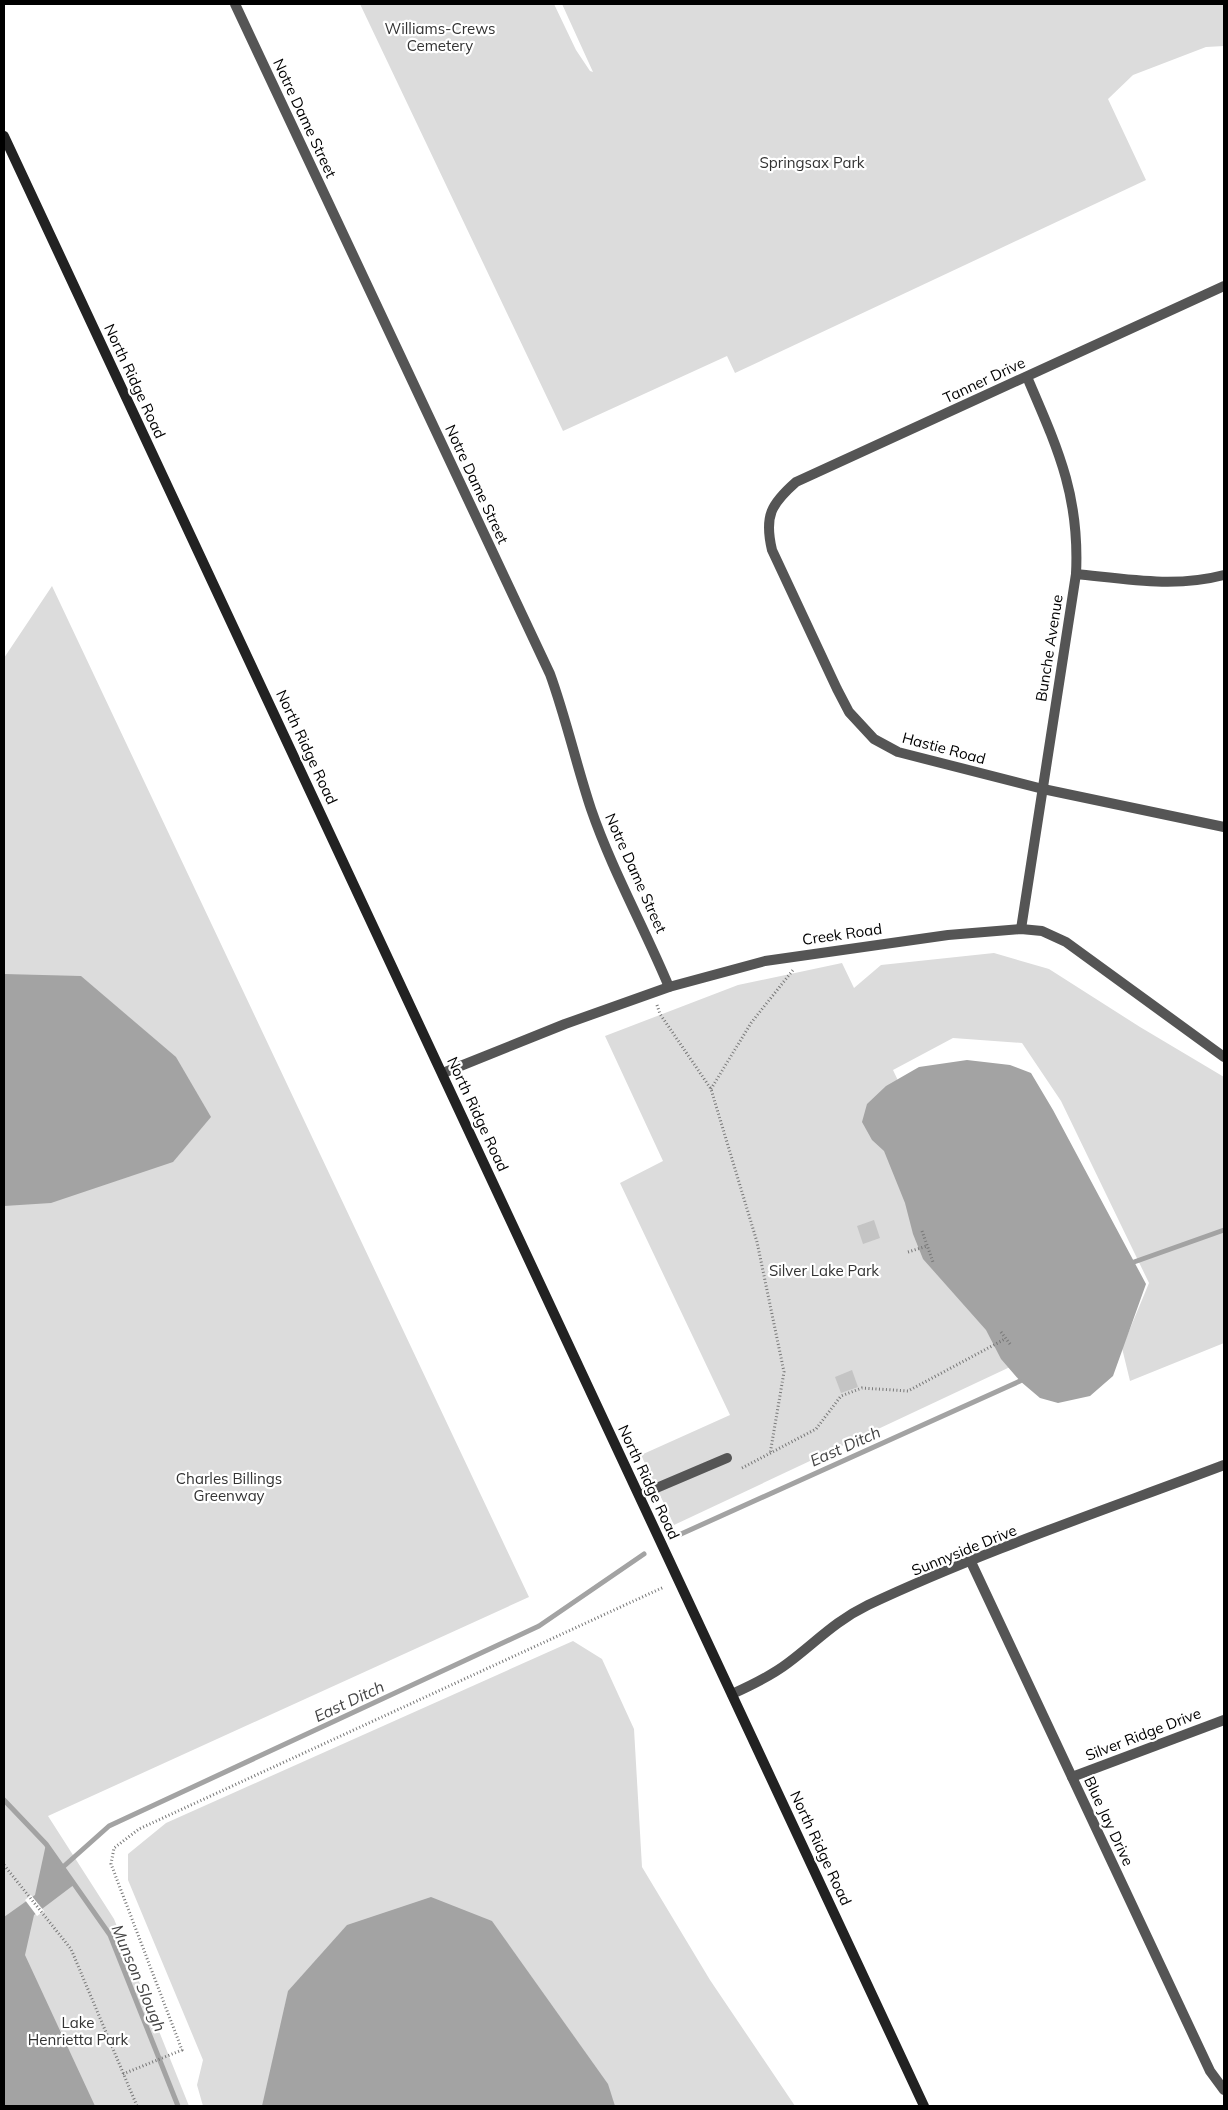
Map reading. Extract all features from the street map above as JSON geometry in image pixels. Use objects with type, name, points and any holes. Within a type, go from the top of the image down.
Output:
[{"type":"street","name":"Notre Dame Street","points":[[235,4],[550,674],[566,717],[591,808],[607,852],[669,987]]},
{"type":"street","name":"North Ridge Road","points":[[4,136],[924,2106]]},
{"type":"street","name":"Tanner Drive","points":[[769,516],[777,499],[796,482],[1224,286]]},
{"type":"street","name":"Bunche Avenue","points":[[1021,929],[1076,574],[1078,544],[1069,482],[1027,377]]},
{"type":"street","name":"Hastie Road","points":[[769,516],[768,536],[780,567],[837,689],[850,712],[874,739],[898,752],[1043,789],[1224,827]]},
{"type":"street","points":[[1076,574],[1147,582],[1185,583],[1224,575]]},
{"type":"street","name":"Creek Road","points":[[442,1073],[565,1024],[669,987],[765,961],[948,935],[1021,929],[1042,931],[1066,942],[1224,1057]]},
{"type":"street","points":[[640,1495],[727,1458]]},
{"type":"street","name":"Sunnyside Drive","points":[[732,1694],[764,1679],[790,1662],[833,1625],[867,1606],[971,1562],[1224,1465]]},
{"type":"street","name":"Blue Jay Drive","points":[[971,1562],[1210,2071],[1224,2090]]},
{"type":"street","name":"Silver Ridge Drive","points":[[1072,1777],[1224,1720]]},
{"type":"path","points":[[711,1089],[751,1023],[805,955]]},
{"type":"path","points":[[660,1014],[711,1089],[757,1242],[784,1372],[770,1454]]},
{"type":"path","points":[[922,1231],[933,1262]]},
{"type":"path","points":[[908,1252],[928,1246]]},
{"type":"path","points":[[1000,1332],[1010,1344]]},
{"type":"path","points":[[742,1468],[816,1430],[841,1396],[862,1388],[908,1391],[1005,1339]]},
{"type":"path","points":[[123,2074],[182,2050],[111,1864],[114,1848],[139,1829],[664,1587]]},
{"type":"path","points":[[4,1865],[71,1949],[137,2106]]},
{"type":"green space","name":"Springsax Park","points":[[360,4],[554,4],[576,50],[590,71],[593,72],[562,4],[1224,4],[1224,46],[1206,47],[1133,75],[1108,99],[1146,180],[735,373],[727,356],[563,431]]},
{"type":"green space","name":"Charles Billings Greenway","points":[[52,586],[529,1597],[48,1816],[114,1919],[189,2106],[4,2106],[4,658]]},
{"type":"green space","name":"Silver Lake Park","points":[[994,953],[1049,969],[1140,1027],[1224,1077],[1224,1343],[1130,1381],[1122,1348],[1149,1283],[1061,1101],[1022,1043],[953,1038],[893,1070],[1029,1358],[674,1525],[641,1455],[730,1415],[620,1183],[663,1161],[605,1036],[738,985],[842,963],[854,988],[881,965]]},
{"type":"green space","points":[[573,1641],[602,1659],[634,1729],[642,1867],[710,1980],[795,2106],[203,2106],[197,2085],[203,2060],[128,1880],[128,1854],[166,1823]]},
{"type":"shaded area","points":[[4,974],[81,976],[176,1057],[211,1117],[173,1162],[51,1203],[4,1206]]},
{"type":"shaded area","points":[[967,1060],[1010,1065],[1031,1073],[1053,1110],[1146,1284],[1113,1376],[1090,1396],[1058,1403],[1040,1398],[1020,1381],[1001,1359],[986,1330],[923,1259],[913,1234],[905,1203],[884,1151],[872,1140],[862,1122],[867,1104],[886,1086],[919,1067]]},
{"type":"shaded area","points":[[46,1844],[75,1884],[34,1915],[25,1955],[95,2106],[4,2106],[4,1917],[35,1895]]},
{"type":"shaded area","points":[[431,1897],[492,1921],[608,2084],[615,2106],[262,2106],[288,1991],[347,1925]]},
{"type":"pier","points":[[31,1895],[44,1911],[37,1916],[25,1900]]},
{"type":"building","points":[[874,1220],[880,1238],[863,1244],[857,1226]]},
{"type":"building","points":[[852,1370],[858,1387],[841,1393],[835,1377]]},
{"type":"waterway","name":"East Ditch","points":[[1134,1262],[1224,1230]]},
{"type":"waterway","name":"East Ditch","points":[[681,1534],[1020,1381]]},
{"type":"waterway","name":"East Ditch","points":[[63,1867],[109,1826],[539,1626],[644,1554]]},
{"type":"waterway","name":"Munson Slough","points":[[4,1800],[46,1844],[110,1935],[178,2106]]},
{"type":"park label","name":"Williams-Crews Cemetery","points":[[440,36]]},
{"type":"park label","name":"Lake Henrietta Park","points":[[78,2030]]}]
